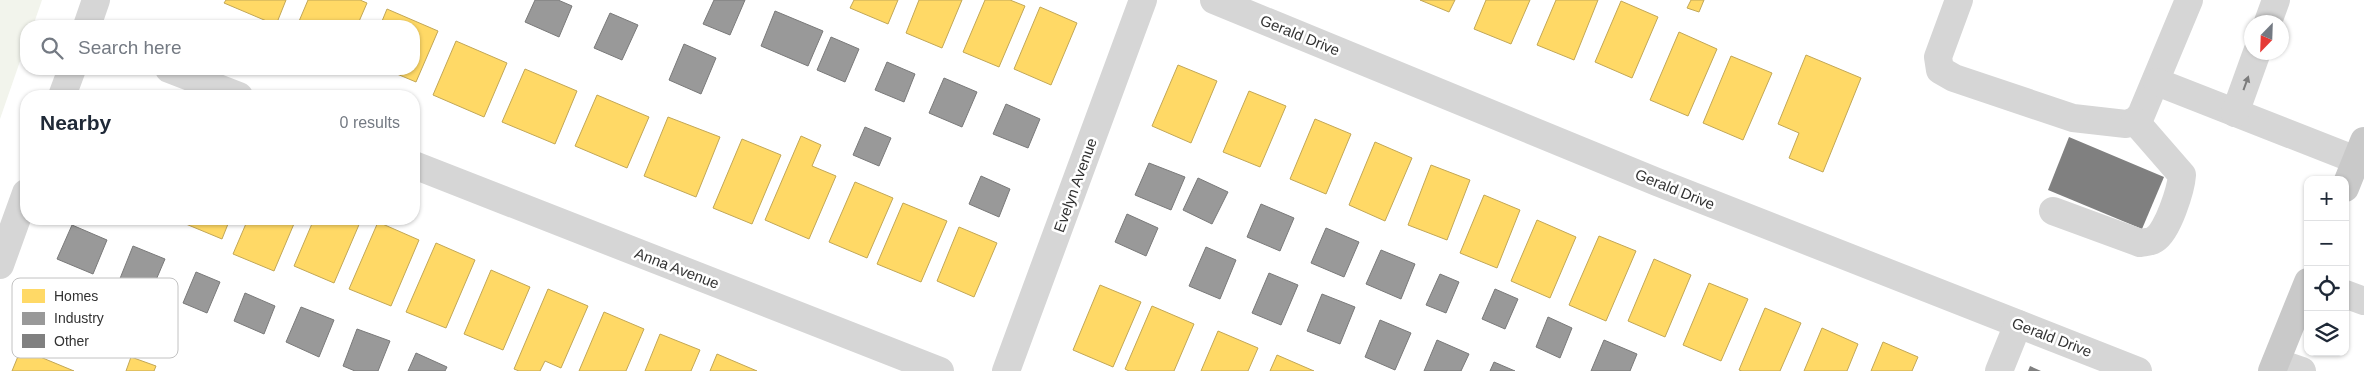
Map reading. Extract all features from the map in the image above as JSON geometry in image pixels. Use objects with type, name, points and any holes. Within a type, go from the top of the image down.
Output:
[{"type":"main road","points":[[2349,178],[2360,150]]},
{"type":"main road","points":[[2274,366],[2304,292]]},
{"type":"street","points":[[89,20],[96,0]]},
{"type":"street","name":"Evelyn Avenue","points":[[1006,371],[1143,0]]},
{"type":"street","name":"Gerald Drive","points":[[1214,0],[1657,182],[2138,371]]},
{"type":"street","points":[[1959,0],[1938,57],[1940,70],[1954,78],[2073,118],[2116,125],[2136,121],[2141,115],[2157,82],[2189,0]]},
{"type":"street","points":[[2271,15],[2276,0]]},
{"type":"street","points":[[2235,113],[2254,60]]},
{"type":"street","points":[[64,90],[70,75]]},
{"type":"street","points":[[185,75],[223,90]]},
{"type":"street","points":[[2157,82],[2235,113],[2360,150]]},
{"type":"street","points":[[2053,211],[2140,243],[2155,240],[2164,231],[2181,184],[2182,175],[2136,121]]},
{"type":"street","name":"Anna Avenue","points":[[420,167],[940,371]]},
{"type":"street","points":[[0,265],[20,210]]},
{"type":"street","points":[[2349,295],[2364,301]]},
{"type":"street","points":[[1999,371],[2018,324]]},
{"type":"street","points":[[2274,366],[2302,371]]},
{"type":"shaded area","points":[[0,0],[42,0],[35,20],[20,20],[20,61],[0,119]]},
{"type":"building: Homes","points":[[226,0],[286,0],[278,20],[264,20],[224,3]]},
{"type":"building: Homes","points":[[308,0],[360,0],[367,3],[360,20],[300,20]]},
{"type":"building: Homes","points":[[854,0],[898,0],[888,24],[850,8]]},
{"type":"building: Homes","points":[[919,0],[962,0],[942,48],[906,33]]},
{"type":"building: Homes","points":[[985,0],[1010,0],[1025,6],[999,67],[963,52]]},
{"type":"building: Homes","points":[[1420,0],[1455,0],[1449,12]]},
{"type":"building: Homes","points":[[1486,0],[1530,0],[1511,44],[1474,29]]},
{"type":"building: Homes","points":[[1556,0],[1598,0],[1574,60],[1537,45]]},
{"type":"building: Homes","points":[[1691,0],[1704,0],[1699,12],[1687,8]]},
{"type":"building: Homes","points":[[1621,1],[1658,17],[1632,78],[1595,62]]},
{"type":"building: Homes","points":[[1040,7],[1077,23],[1051,85],[1014,69]]},
{"type":"building: Homes","points":[[387,9],[412,20],[382,20]]},
{"type":"building: Homes","points":[[420,23],[438,31],[420,73]]},
{"type":"building: Homes","points":[[1679,32],[1717,49],[1688,116],[1650,100]]},
{"type":"building: Homes","points":[[456,41],[507,63],[484,117],[433,95]]},
{"type":"building: Homes","points":[[1806,55],[1861,78],[1823,172],[1789,158],[1799,133],[1778,124]]},
{"type":"building: Homes","points":[[1731,56],[1772,73],[1743,140],[1703,123]]},
{"type":"building: Homes","points":[[1178,65],[1217,81],[1191,143],[1152,126]]},
{"type":"building: Homes","points":[[525,69],[577,91],[555,144],[502,122]]},
{"type":"building: Homes","points":[[399,75],[419,75],[416,82]]},
{"type":"building: Homes","points":[[1249,91],[1286,106],[1260,167],[1223,152]]},
{"type":"building: Homes","points":[[597,95],[649,117],[627,168],[575,146]]},
{"type":"building: Homes","points":[[668,117],[720,137],[696,197],[644,176]]},
{"type":"building: Homes","points":[[1315,119],[1351,134],[1326,194],[1290,179]]},
{"type":"building: Homes","points":[[801,136],[821,145],[812,166],[836,176],[809,239],[765,220]]},
{"type":"building: Homes","points":[[742,139],[781,155],[752,224],[713,208]]},
{"type":"building: Homes","points":[[1375,142],[1412,158],[1385,221],[1349,205]]},
{"type":"building: Homes","points":[[1431,165],[1470,180],[1447,240],[1408,225]]},
{"type":"building: Homes","points":[[855,182],[893,198],[867,258],[829,242]]},
{"type":"building: Homes","points":[[1484,195],[1520,210],[1497,268],[1460,253]]},
{"type":"building: Homes","points":[[903,203],[947,221],[921,282],[877,264]]},
{"type":"building: Homes","points":[[1537,220],[1576,237],[1550,298],[1511,281]]},
{"type":"building: Homes","points":[[188,225],[228,225],[222,239]]},
{"type":"building: Homes","points":[[245,225],[293,225],[274,271],[233,254]]},
{"type":"building: Homes","points":[[311,225],[359,225],[334,283],[294,266]]},
{"type":"building: Homes","points":[[377,225],[385,225],[419,240],[391,306],[349,289]]},
{"type":"building: Homes","points":[[959,227],[997,243],[974,297],[937,281]]},
{"type":"building: Homes","points":[[1599,236],[1636,251],[1606,321],[1569,305]]},
{"type":"building: Homes","points":[[436,243],[475,260],[446,328],[406,312]]},
{"type":"building: Homes","points":[[1654,259],[1691,275],[1665,337],[1628,321]]},
{"type":"building: Homes","points":[[491,270],[530,287],[503,350],[464,334]]},
{"type":"building: Homes","points":[[1709,283],[1748,299],[1721,361],[1683,345]]},
{"type":"building: Homes","points":[[1100,285],[1141,302],[1113,367],[1073,350]]},
{"type":"building: Homes","points":[[548,289],[588,306],[561,368],[545,361],[540,371],[519,371],[514,369]]},
{"type":"building: Homes","points":[[1152,306],[1194,324],[1174,371],[1129,371],[1125,369]]},
{"type":"building: Homes","points":[[1765,308],[1801,323],[1780,371],[1739,370]]},
{"type":"building: Homes","points":[[604,312],[644,329],[626,371],[579,371]]},
{"type":"building: Homes","points":[[1822,328],[1858,344],[1847,371],[1804,371]]},
{"type":"building: Homes","points":[[1218,331],[1258,348],[1248,371],[1201,371]]},
{"type":"building: Homes","points":[[660,334],[700,350],[691,371],[645,371]]},
{"type":"building: Homes","points":[[1883,342],[1918,357],[1912,371],[1871,371]]},
{"type":"building: Homes","points":[[717,354],[757,371],[710,371]]},
{"type":"building: Homes","points":[[1277,355],[1314,371],[1270,371]]},
{"type":"building: Homes","points":[[17,358],[43,358],[74,371],[12,371]]},
{"type":"building: Homes","points":[[131,358],[156,366],[154,371],[126,371]]},
{"type":"building: Industry","points":[[535,0],[558,0],[572,6],[559,37],[525,22]]},
{"type":"building: Industry","points":[[714,0],[745,0],[730,35],[703,24]]},
{"type":"building: Industry","points":[[775,11],[823,31],[808,66],[761,46]]},
{"type":"building: Industry","points":[[610,13],[638,25],[622,60],[594,48]]},
{"type":"building: Industry","points":[[831,37],[859,49],[845,82],[817,70]]},
{"type":"building: Industry","points":[[684,44],[716,58],[701,94],[669,80]]},
{"type":"building: Industry","points":[[887,62],[915,74],[904,102],[875,90]]},
{"type":"building: Industry","points":[[944,78],[977,92],[962,127],[929,113]]},
{"type":"building: Industry","points":[[1006,104],[1040,119],[1028,148],[993,134]]},
{"type":"building: Industry","points":[[865,127],[891,138],[879,166],[853,155]]},
{"type":"building: Industry","points":[[1149,163],[1185,177],[1171,210],[1135,195]]},
{"type":"building: Industry","points":[[981,176],[1010,189],[999,217],[969,204]]},
{"type":"building: Industry","points":[[1198,178],[1228,192],[1212,224],[1183,210]]},
{"type":"building: Industry","points":[[1261,204],[1294,218],[1280,251],[1247,237]]},
{"type":"building: Industry","points":[[1127,214],[1158,228],[1146,256],[1115,242]]},
{"type":"building: Industry","points":[[72,225],[107,240],[93,274],[57,259]]},
{"type":"building: Industry","points":[[1326,228],[1359,242],[1344,277],[1311,263]]},
{"type":"building: Industry","points":[[133,246],[165,259],[157,278],[120,278]]},
{"type":"building: Industry","points":[[1206,247],[1236,260],[1220,299],[1189,286]]},
{"type":"building: Industry","points":[[1381,250],[1415,264],[1401,299],[1366,284]]},
{"type":"building: Industry","points":[[196,272],[220,282],[207,313],[183,303]]},
{"type":"building: Industry","points":[[1269,273],[1298,285],[1281,325],[1252,313]]},
{"type":"building: Industry","points":[[1440,274],[1459,282],[1446,313],[1426,305]]},
{"type":"building: Industry","points":[[1495,289],[1518,299],[1505,329],[1482,319]]},
{"type":"building: Industry","points":[[245,293],[275,306],[264,334],[234,321]]},
{"type":"building: Industry","points":[[1322,294],[1355,307],[1340,344],[1307,331]]},
{"type":"building: Industry","points":[[301,307],[334,320],[319,357],[286,342]]},
{"type":"building: Industry","points":[[1548,317],[1572,328],[1560,358],[1536,347]]},
{"type":"building: Industry","points":[[1380,320],[1411,333],[1395,370],[1365,357]]},
{"type":"building: Industry","points":[[357,329],[390,341],[378,371],[355,371],[343,366]]},
{"type":"building: Industry","points":[[1437,340],[1469,354],[1461,371],[1424,371]]},
{"type":"building: Industry","points":[[1604,340],[1637,354],[1630,371],[1591,371]]},
{"type":"building: Industry","points":[[416,353],[447,367],[445,371],[408,371]]},
{"type":"building: Industry","points":[[1494,362],[1515,371],[1490,371]]},
{"type":"building: Other","points":[[2069,137],[2164,177],[2142,229],[2048,190]]},
{"type":"building: Other","points":[[2030,366],[2041,371],[2028,371]]}]
